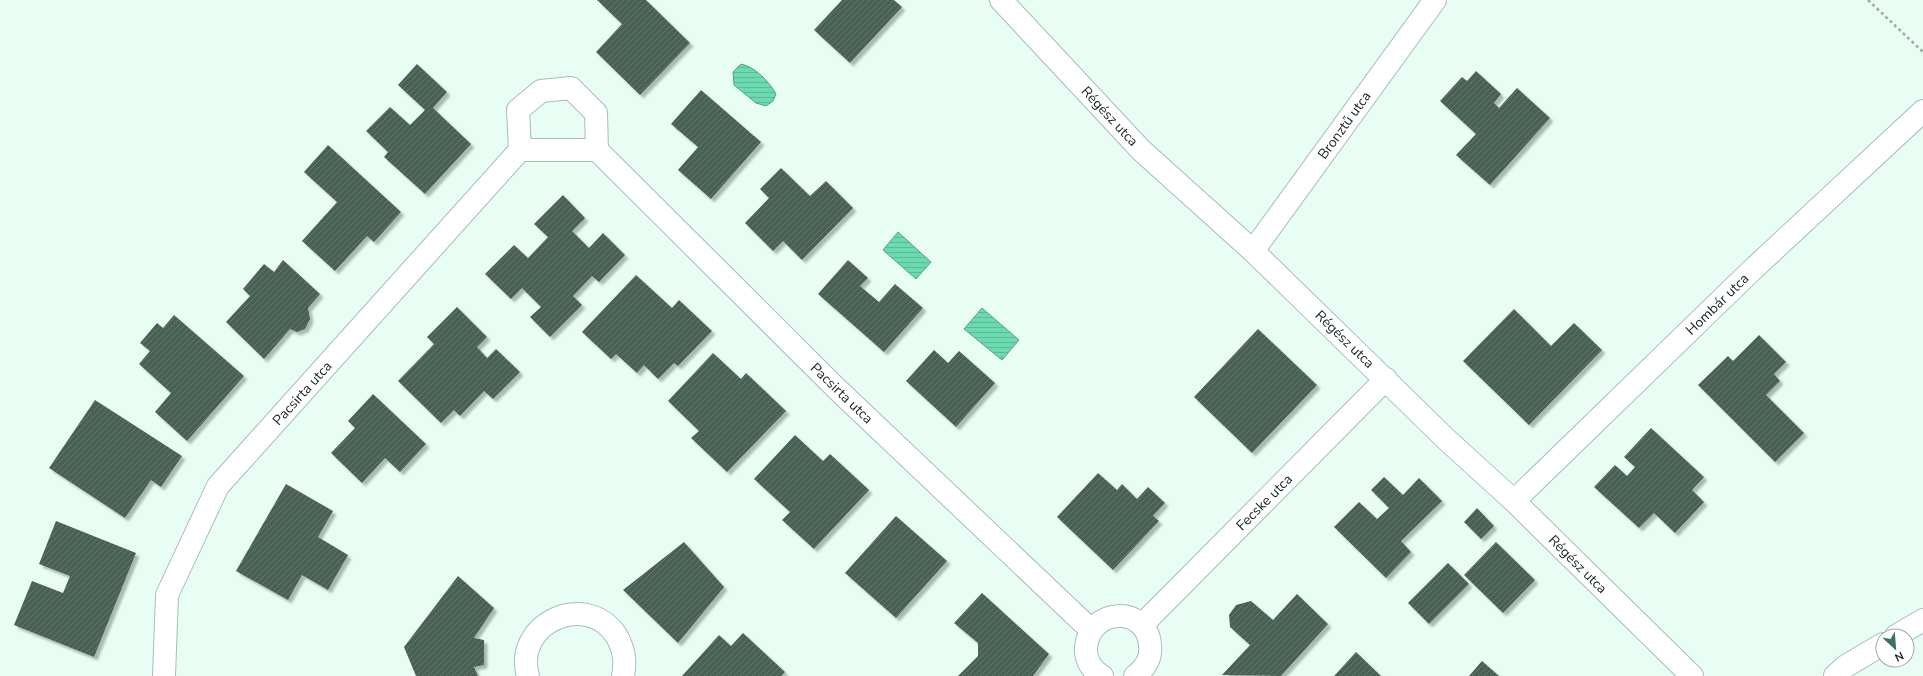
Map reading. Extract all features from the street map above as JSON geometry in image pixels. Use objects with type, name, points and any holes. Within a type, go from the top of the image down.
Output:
[{"type":"street","name":"Régész utca","points":[[1001,0],[1141,150],[1253,251],[1386,379],[1446,440],[1514,501],[1692,676]]},
{"type":"street","name":"Bronztű utca","points":[[1253,251],[1435,0]]},
{"type":"street","points":[[571,88],[596,113],[597,150],[520,150],[518,110],[541,91],[571,88]]},
{"type":"street","name":"Hombár utca","points":[[1514,501],[1751,271],[1923,111]]},
{"type":"street","name":"Pacsirta utca","points":[[164,676],[168,595],[218,486],[520,150]]},
{"type":"street","name":"Pacsirta utca","points":[[597,150],[837,389],[1091,630]]},
{"type":"street","name":"Fecske utca","points":[[1142,625],[1386,379]]},
{"type":"street","points":[[528,676],[526,669],[527,652],[533,638],[544,625],[561,615],[578,613],[595,617],[610,626],[623,646],[625,663],[623,676]]},
{"type":"street","points":[[1095,674],[1088,661],[1086,650],[1087,639],[1091,630],[1099,622],[1107,618],[1118,616],[1130,617],[1142,625],[1150,638],[1151,652],[1148,663],[1142,674]]},
{"type":"street","points":[[1910,628],[1923,620]]},
{"type":"street","points":[[1835,676],[1846,666],[1875,649]]},
{"type":"path","points":[[1868,0],[1923,52]]},
{"type":"shaded area","points":[[741,64],[756,71],[770,84],[776,94],[773,101],[766,106],[756,103],[734,85],[733,72]]},
{"type":"shaded area","points":[[898,232],[931,262],[916,279],[883,250]]},
{"type":"shaded area","points":[[982,308],[1019,340],[1002,360],[964,329]]},
{"type":"building","points":[[597,0],[646,0],[690,43],[640,95],[596,52],[622,24]]},
{"type":"building","points":[[842,0],[894,0],[902,7],[850,63],[814,30]]},
{"type":"building","points":[[417,64],[447,92],[433,108],[471,144],[425,194],[384,157],[388,152],[366,131],[390,107],[410,125],[425,110],[398,85]]},
{"type":"building","points":[[1476,71],[1501,94],[1494,103],[1499,108],[1517,88],[1550,118],[1490,185],[1456,155],[1476,134],[1440,101],[1462,77],[1467,81]]},
{"type":"building","points":[[701,90],[761,142],[711,199],[678,170],[698,147],[671,124]]},
{"type":"building","points":[[328,145],[401,212],[374,242],[367,236],[335,271],[302,241],[337,202],[304,172]]},
{"type":"building","points":[[781,168],[810,196],[826,181],[853,208],[802,260],[783,241],[773,251],[745,223],[769,198],[760,189]]},
{"type":"building","points":[[563,195],[585,218],[572,231],[589,248],[603,233],[625,255],[599,282],[592,276],[573,296],[582,305],[550,337],[530,317],[541,307],[522,288],[511,299],[485,274],[514,245],[528,258],[548,237],[534,224]]},
{"type":"building","points":[[283,260],[320,294],[308,308],[310,319],[305,329],[297,332],[290,329],[264,359],[226,322],[250,296],[243,289],[264,264],[274,272]]},
{"type":"building","points":[[848,260],[868,278],[860,286],[879,302],[895,284],[923,308],[884,352],[818,294]]},
{"type":"building","points":[[636,275],[672,308],[679,300],[712,331],[678,366],[674,363],[658,379],[644,365],[637,373],[616,354],[611,359],[582,332]]},
{"type":"building","points":[[457,307],[487,337],[477,347],[487,358],[496,349],[520,372],[493,399],[484,391],[460,416],[454,410],[441,423],[398,381],[434,344],[427,337]]},
{"type":"building","points":[[1514,309],[1551,346],[1574,323],[1602,350],[1529,425],[1463,361]]},
{"type":"building","points":[[174,315],[244,376],[187,441],[155,412],[171,393],[139,364],[150,351],[140,343],[157,323],[163,328]]},
{"type":"building","points":[[1258,329],[1317,385],[1252,453],[1194,397]]},
{"type":"building","points":[[1759,335],[1786,362],[1774,374],[1780,381],[1766,395],[1804,433],[1775,462],[1698,385],[1728,356],[1733,361]]},
{"type":"building","points":[[934,350],[948,363],[959,351],[995,383],[956,427],[906,381]]},
{"type":"building","points":[[713,353],[741,379],[746,373],[786,411],[727,472],[691,438],[699,431],[668,401]]},
{"type":"building","points":[[373,394],[426,444],[400,472],[385,458],[362,483],[331,453],[355,428],[348,421]]},
{"type":"building","points":[[95,400],[182,456],[161,487],[151,480],[125,518],[49,468]]},
{"type":"building","points":[[1651,428],[1704,477],[1692,490],[1704,502],[1675,533],[1654,513],[1639,528],[1594,487],[1615,465],[1627,476],[1635,467],[1624,457]]},
{"type":"building","points":[[795,435],[823,461],[830,454],[869,490],[814,549],[782,520],[790,512],[754,479]]},
{"type":"building","points":[[1098,473],[1117,490],[1122,484],[1137,499],[1148,487],[1165,503],[1153,516],[1159,521],[1113,570],[1057,517]]},
{"type":"building","points":[[1384,477],[1403,495],[1419,478],[1442,501],[1401,541],[1411,552],[1386,578],[1334,527],[1359,502],[1377,519],[1389,508],[1371,490]]},
{"type":"building","points":[[286,484],[333,511],[318,537],[348,555],[328,590],[302,575],[288,600],[236,571]]},
{"type":"building","points":[[1477,508],[1494,526],[1481,539],[1464,522]]},
{"type":"building","points":[[896,516],[947,561],[896,618],[845,573]]},
{"type":"building","points":[[56,521],[136,553],[94,657],[14,625],[32,581],[63,593],[70,576],[39,564]]},
{"type":"building","points":[[684,542],[724,587],[678,643],[623,590]]},
{"type":"building","points":[[1496,542],[1535,580],[1503,613],[1464,575]]},
{"type":"building","points":[[1448,563],[1469,584],[1429,624],[1408,603]]},
{"type":"building","points":[[458,576],[494,608],[474,638],[484,640],[484,665],[474,667],[478,676],[416,676],[404,647]]},
{"type":"building","points":[[982,593],[1049,654],[1033,676],[958,676],[978,656],[978,643],[954,623]]},
{"type":"building","points":[[1297,594],[1328,624],[1281,676],[1222,675],[1250,645],[1230,627],[1229,615],[1236,605],[1251,601],[1273,620]]},
{"type":"building","points":[[743,633],[785,672],[781,676],[682,676],[719,635],[731,646]]},
{"type":"building","points":[[1356,652],[1381,676],[1334,676]]},
{"type":"building","points":[[1482,661],[1499,676],[1469,676]]}]
